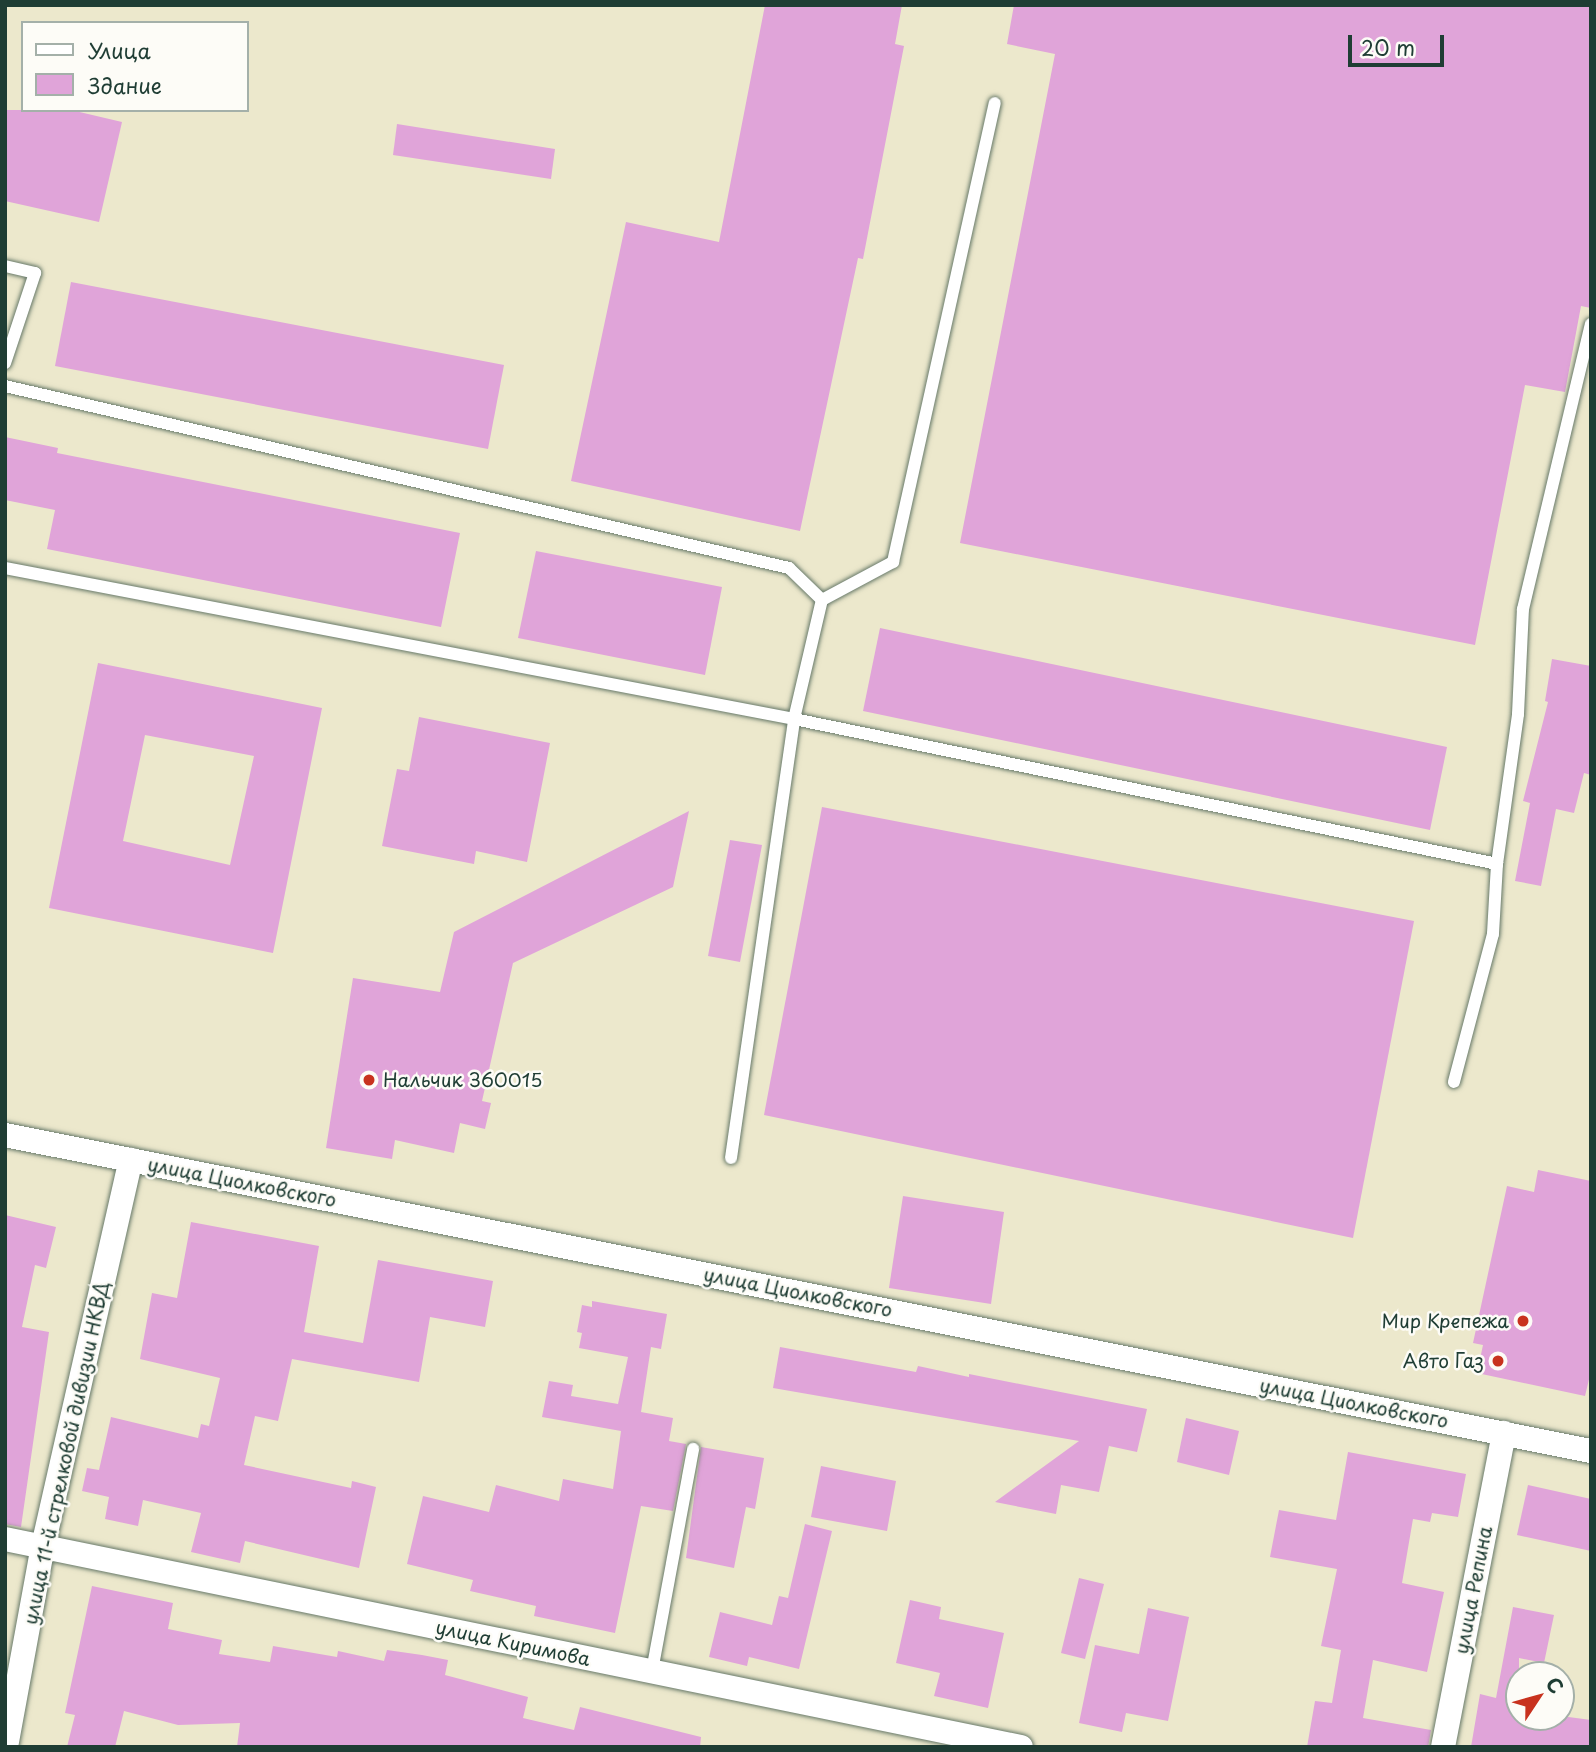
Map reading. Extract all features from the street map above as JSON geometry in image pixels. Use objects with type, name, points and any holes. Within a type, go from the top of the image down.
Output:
[{"type":"street","name":"улица Циолковского","points":[[5,1135],[1591,1451]]},
{"type":"street","name":"улица 11-й стрелковой дивизии НКВД","points":[[6,1747],[43,1546],[131,1160]]},
{"type":"street","name":"улица Репина","points":[[1443,1747],[1504,1433]]},
{"type":"street","name":"улица Киримова","points":[[5,1539],[1021,1747]]},
{"type":"lane","points":[[730,1158],[794,719],[822,600],[893,562],[995,103]]},
{"type":"lane","points":[[5,266],[35,273],[5,363]]},
{"type":"lane","points":[[1454,1083],[1493,934],[1497,864],[1518,714],[1523,609],[1591,324]]},
{"type":"lane","points":[[5,386],[789,568],[822,600]]},
{"type":"lane","points":[[5,568],[794,719],[1497,864]]},
{"type":"lane","points":[[652,1671],[693,1449]]},
{"type":"building","points":[[765,5],[902,5],[895,44],[904,46],[863,259],[858,258],[800,531],[571,481],[626,222],[719,242]]},
{"type":"building","points":[[1014,5],[1591,5],[1591,308],[1581,306],[1565,392],[1525,385],[1475,645],[960,543],[1055,54],[1007,44]]},
{"type":"building","points":[[5,110],[80,112],[122,122],[99,222],[5,201]]},
{"type":"building","points":[[397,124],[555,149],[551,179],[393,155]]},
{"type":"building","points":[[71,282],[504,365],[488,449],[55,366]]},
{"type":"building","points":[[5,437],[58,448],[57,453],[460,533],[441,627],[47,549],[55,510],[5,500]]},
{"type":"building","points":[[536,551],[722,587],[705,675],[518,638]]},
{"type":"building","points":[[880,628],[1447,747],[1430,830],[863,711]]},
{"type":"building","points":[[1552,659],[1591,666],[1591,775],[1584,773],[1574,813],[1556,809],[1541,886],[1515,881],[1530,803],[1523,801],[1548,702],[1545,701]]},
{"type":"building","points":[[98,663],[322,708],[273,953],[49,908]],"holes":[[[145,735],[254,756],[230,865],[123,841]]]},
{"type":"building","points":[[419,717],[550,743],[527,862],[476,851],[474,864],[382,846],[397,769],[409,771]]},
{"type":"building","points":[[822,807],[1414,921],[1353,1238],[764,1115]]},
{"type":"building","points":[[689,811],[673,887],[513,963],[482,1101],[491,1103],[485,1129],[460,1123],[454,1153],[395,1140],[392,1159],[326,1148],[353,978],[440,992],[454,932]]},
{"type":"building","points":[[730,840],[762,845],[740,962],[708,956]]},
{"type":"building","points":[[1538,1170],[1591,1181],[1591,1371],[1585,1396],[1477,1373],[1483,1345],[1473,1343],[1507,1186],[1534,1192]]},
{"type":"building","points":[[903,1196],[1004,1212],[991,1304],[889,1288]]},
{"type":"building","points":[[5,1215],[56,1227],[46,1268],[35,1265],[22,1327],[49,1332],[21,1527],[5,1524]]},
{"type":"building","points":[[191,1222],[319,1246],[304,1332],[363,1343],[378,1260],[493,1281],[485,1327],[430,1317],[419,1382],[292,1359],[278,1421],[255,1416],[244,1465],[351,1488],[352,1481],[376,1487],[359,1568],[245,1541],[240,1563],[191,1552],[201,1513],[143,1500],[138,1526],[105,1519],[109,1497],[82,1491],[87,1468],[99,1470],[111,1417],[198,1438],[201,1424],[209,1426],[220,1378],[140,1359],[152,1293],[177,1298]]},
{"type":"building","points":[[592,1301],[667,1314],[661,1349],[651,1347],[641,1412],[673,1418],[669,1441],[686,1444],[673,1511],[641,1506],[615,1633],[534,1616],[536,1606],[470,1591],[473,1580],[407,1564],[423,1496],[489,1512],[496,1485],[559,1501],[563,1479],[613,1489],[621,1431],[542,1417],[549,1381],[573,1385],[571,1396],[618,1404],[628,1357],[579,1348],[582,1333],[577,1332],[582,1305],[592,1307]]},
{"type":"building","points":[[780,1347],[916,1372],[918,1366],[969,1377],[969,1374],[1147,1409],[1137,1452],[1109,1446],[1099,1492],[1061,1485],[1056,1514],[995,1502],[1079,1441],[773,1388]]},
{"type":"building","points":[[1186,1418],[1239,1431],[1229,1475],[1177,1462]]},
{"type":"building","points":[[701,1447],[764,1458],[755,1509],[746,1507],[734,1568],[686,1558]]},
{"type":"building","points":[[1348,1452],[1466,1474],[1458,1517],[1432,1513],[1430,1522],[1413,1519],[1402,1583],[1444,1592],[1427,1672],[1373,1660],[1363,1718],[1431,1730],[1428,1747],[1307,1747],[1315,1701],[1332,1703],[1341,1650],[1321,1646],[1337,1569],[1270,1557],[1279,1510],[1336,1520]]},
{"type":"building","points":[[821,1466],[896,1481],[887,1531],[811,1517]]},
{"type":"building","points":[[1528,1485],[1591,1499],[1591,1551],[1517,1535]]},
{"type":"building","points":[[805,1524],[832,1531],[799,1669],[749,1657],[747,1666],[709,1657],[720,1612],[772,1625],[779,1596],[788,1598]]},
{"type":"building","points":[[1079,1578],[1104,1584],[1085,1659],[1061,1653]]},
{"type":"building","points":[[92,1586],[173,1603],[168,1629],[222,1640],[219,1654],[270,1662],[273,1646],[337,1657],[338,1651],[384,1661],[387,1650],[448,1660],[445,1675],[528,1697],[523,1718],[574,1730],[580,1707],[701,1737],[700,1747],[237,1747],[240,1723],[178,1725],[124,1711],[115,1747],[67,1747],[75,1715],[65,1713]]},
{"type":"building","points":[[910,1600],[941,1607],[939,1619],[1004,1633],[988,1708],[934,1696],[940,1673],[896,1663]]},
{"type":"building","points":[[1513,1607],[1554,1615],[1544,1661],[1519,1658],[1519,1661],[1505,1661],[1505,1731],[1575,1731],[1575,1718],[1591,1720],[1591,1747],[1471,1747],[1480,1694],[1496,1698]]},
{"type":"building","points":[[1148,1608],[1189,1617],[1168,1721],[1126,1713],[1122,1732],[1079,1723],[1095,1645],[1139,1654]]},
{"type":"place","name":"Нальчик 360015","points":[[369,1080]]},
{"type":"place","name":"Мир Крепежа","points":[[1523,1321]]},
{"type":"place","name":"Авто Газ","points":[[1498,1361]]}]
